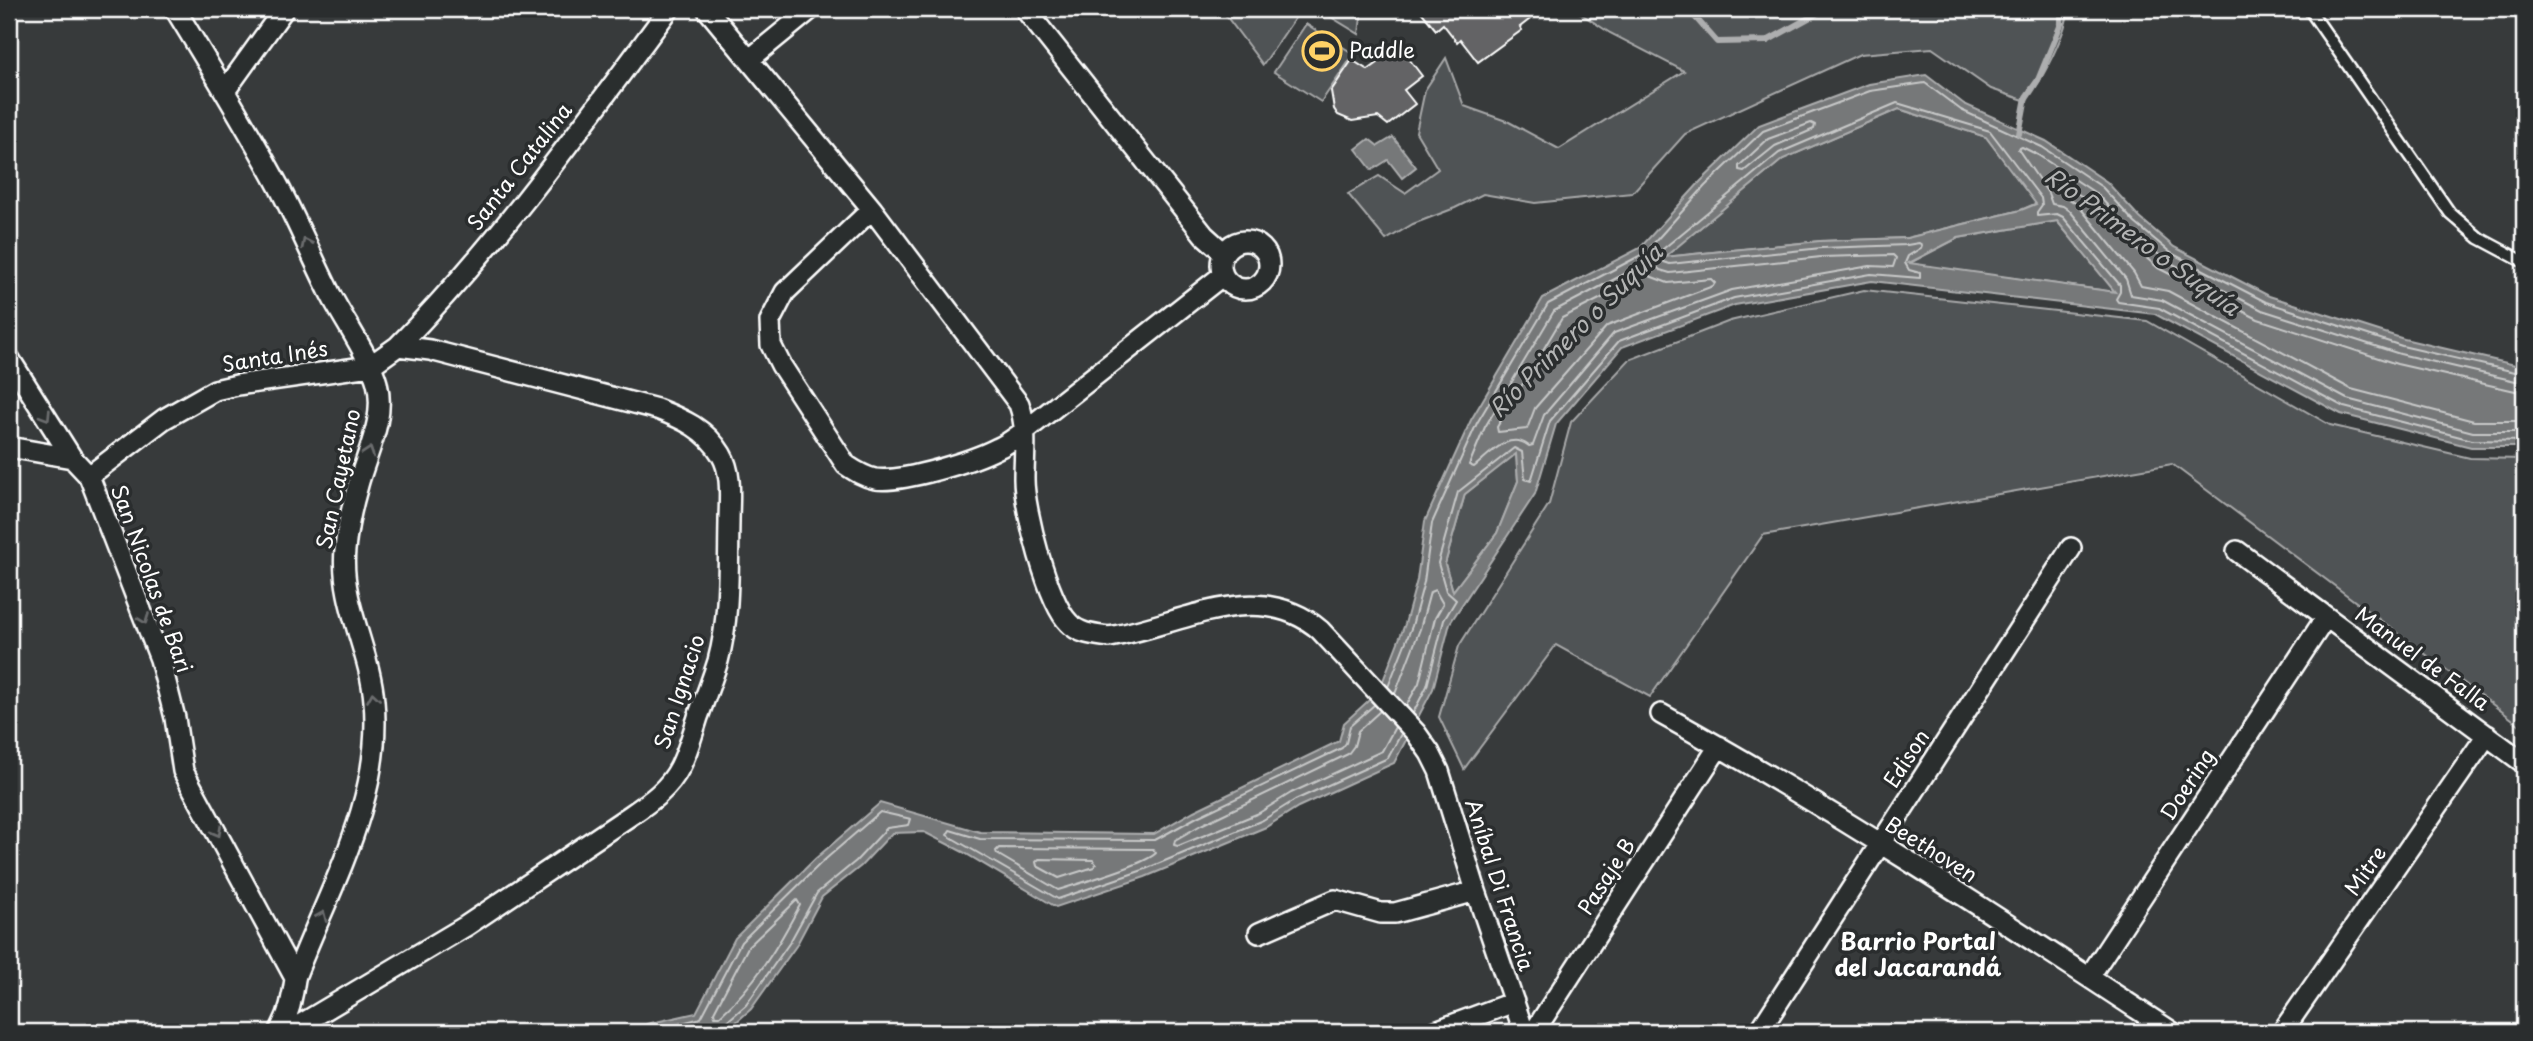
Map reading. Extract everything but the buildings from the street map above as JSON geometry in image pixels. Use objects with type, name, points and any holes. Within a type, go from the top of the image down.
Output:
[{"type":"street","name":"San Cayetano","points":[[175,9],[278,186],[377,382],[378,414],[349,520],[344,580],[374,698],[373,751],[366,794],[339,876],[295,978],[288,1016],[279,1032]]},
{"type":"street","points":[[225,91],[285,9]]},
{"type":"street","name":"Santa Catalina","points":[[398,346],[441,303],[532,193],[669,9]]},
{"type":"street","points":[[707,9],[872,209],[1019,404],[1026,430]]},
{"type":"street","points":[[750,60],[811,9]]},
{"type":"street","points":[[1025,9],[1203,235],[1224,253]]},
{"type":"street","points":[[872,209],[785,292],[771,321],[771,345],[781,365],[846,465],[873,479],[889,480],[978,457],[1001,447],[1223,275]]},
{"type":"street","points":[[1251,242],[1264,251],[1268,266],[1263,280],[1250,288],[1234,286],[1223,275],[1221,268],[1224,253],[1236,243],[1251,242]]},
{"type":"street","points":[[370,366],[398,346]]},
{"type":"street","name":"San Ignacio","points":[[288,1032],[466,926],[654,799],[680,768],[718,660],[728,570],[730,484],[723,457],[709,438],[687,421],[657,408],[430,350],[398,346]]},
{"type":"street","name":"San Nicolas de Bari","points":[[9,358],[72,458],[89,476],[160,659],[175,718],[183,771],[295,978]]},
{"type":"street","name":"Santa Inés","points":[[89,476],[164,419],[215,390],[370,366]]},
{"type":"street","name":"Aníbal Di Francia","points":[[1026,430],[1024,481],[1028,507],[1040,559],[1059,612],[1070,626],[1090,635],[1109,637],[1227,607],[1247,604],[1285,609],[1305,617],[1320,630],[1426,747],[1439,771],[1524,1032]]},
{"type":"street","points":[[9,447],[72,458]]},
{"type":"street","name":"Edison","points":[[1759,1032],[2071,548]]},
{"type":"street","name":"Manuel de Falla","points":[[2237,551],[2524,763]]},
{"type":"street","name":"Doering","points":[[2089,977],[2326,617]]},
{"type":"street","name":"Beethoven","points":[[1661,714],[1719,746],[1879,844],[2172,1032]]},
{"type":"street","name":"Mitre","points":[[2282,1032],[2487,735]]},
{"type":"street","name":"Pasaje B","points":[[1534,1032],[1719,746]]},
{"type":"street","points":[[1259,933],[1335,900],[1381,913],[1395,913],[1476,891]]},
{"type":"street","points":[[1433,1032],[1514,1002]]},
{"type":"lane","points":[[2309,9],[2450,213],[2479,238],[2524,262]]},
{"type":"shaded area","points":[[1221,9],[1301,9],[1263,65]]},
{"type":"shaded area","points":[[1318,9],[1362,9],[1359,34]]},
{"type":"shaded area","points":[[1574,9],[2068,9],[2059,43],[2027,101],[1991,89],[1932,48],[1860,54],[1685,134],[1632,193],[1535,203],[1483,194],[1413,224],[1386,240],[1348,194],[1379,176],[1405,193],[1438,169],[1416,132],[1425,90],[1446,58],[1464,106],[1509,122],[1559,149],[1684,71],[1610,33]]},
{"type":"shaded area","points":[[1306,24],[1354,54],[1321,102],[1274,72]]},
{"type":"shaded area","points":[[1899,109],[1986,137],[2037,203],[2021,210],[1907,238],[1820,241],[1664,257],[1783,159]]},
{"type":"shaded area","points":[[2057,221],[2116,292],[1908,264],[1958,238]]},
{"type":"shaded area","points":[[1864,290],[2147,321],[2330,425],[2470,458],[2524,459],[2524,728],[2172,464],[1763,535],[1650,697],[1556,645],[1464,769],[1439,717],[1459,646],[1549,504],[1571,422],[1629,360],[1730,321]]},
{"type":"shaded area","points":[[1516,453],[1518,481],[1497,533],[1453,591],[1445,564],[1465,494]]},
{"type":"water","name":"Río Primero o Suquía","points":[[1926,75],[1964,104],[2046,141],[2107,182],[2140,218],[2174,247],[2269,296],[2404,339],[2524,367],[2524,447],[2471,447],[2341,414],[2155,314],[1872,281],[1735,305],[1622,347],[1556,424],[1535,494],[1450,623],[1433,689],[1394,763],[1298,807],[1266,827],[1145,877],[1056,907],[924,832],[892,833],[861,866],[822,897],[796,946],[751,1009],[725,1032],[638,1032],[647,1024],[696,1013],[735,938],[815,859],[880,803],[980,832],[1154,834],[1194,811],[1339,741],[1344,723],[1379,691],[1405,624],[1417,580],[1425,521],[1471,420],[1543,298],[1640,248],[1700,182],[1759,125],[1869,84]],"holes":[[[1899,109],[1986,137],[2036,204],[1907,238],[1820,241],[1665,257],[1783,159]],[[2057,221],[2115,292],[1909,263],[1958,238]],[[1516,454],[1518,481],[1497,533],[1453,591],[1445,564],[1465,494]]]},
{"type":"water","points":[[1393,137],[1416,167],[1402,178],[1388,160],[1372,170],[1356,149],[1369,139],[1378,146]]},
{"type":"waterway","points":[[1688,9],[1717,42],[1767,41],[1825,9]]},
{"type":"waterway","points":[[2019,134],[2026,97],[2038,80],[2061,24],[2061,9]]},
{"type":"place","name":"Paddle","points":[[1322,51]]},
{"type":"district","name":"Barrio Portal del Jacarandá","points":[[1918,955]]}]
